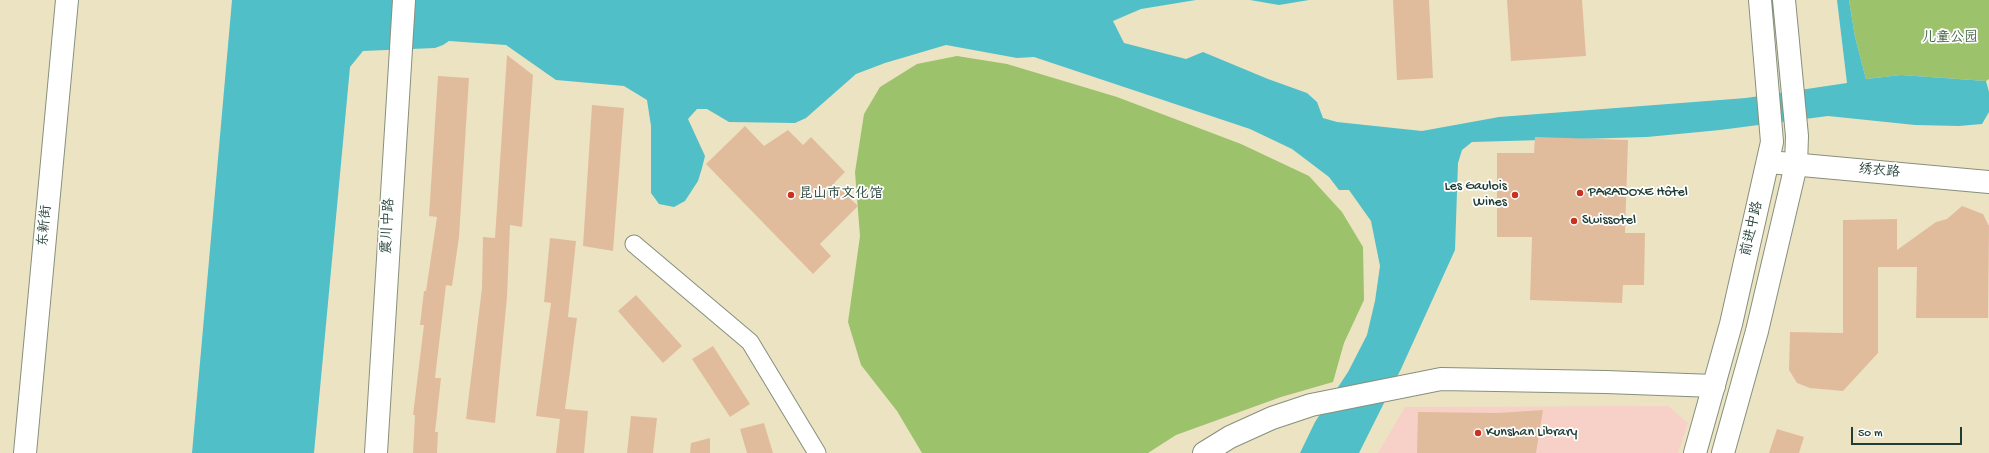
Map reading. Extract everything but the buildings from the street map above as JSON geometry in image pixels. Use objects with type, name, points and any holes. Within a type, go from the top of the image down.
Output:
[{"type":"street","name":"东新街","points":[[25,453],[67,0]]},
{"type":"street","name":"震川中路","points":[[376,453],[404,0]]},
{"type":"street","name":"前进中路","points":[[1695,453],[1731,324],[1770,152],[1767,82],[1760,0]]},
{"type":"street","name":"前进中路","points":[[1723,453],[1756,331],[1796,165],[1797,136],[1790,76],[1784,0]]},
{"type":"street","name":"绣衣路","points":[[1770,152],[1796,165],[1989,182]]},
{"type":"street","points":[[634,244],[750,342],[818,453]]},
{"type":"street","points":[[1204,453],[1230,437],[1272,418],[1311,405],[1441,379],[1606,382],[1714,386]]},
{"type":"shaded area","points":[[1668,406],[1688,423],[1678,453],[1378,453],[1405,407]]},
{"type":"green space","name":"儿童公园","points":[[1849,0],[1989,0],[1989,79],[1986,81],[1901,75],[1866,79],[1855,37]]},
{"type":"green space","points":[[957,56],[1007,64],[1117,97],[1241,144],[1309,176],[1342,212],[1363,247],[1364,300],[1344,343],[1333,382],[1281,397],[1176,435],[1148,453],[922,453],[897,411],[861,365],[848,322],[860,236],[855,172],[864,114],[880,87],[917,64]]},
{"type":"water","points":[[232,0],[1196,0],[1141,9],[1113,21],[1124,43],[1186,59],[1203,52],[1268,79],[1307,93],[1317,102],[1323,118],[1337,122],[1422,131],[1499,117],[1746,98],[1847,83],[1837,0],[1849,0],[1855,37],[1866,79],[1901,75],[1986,81],[1989,92],[1989,112],[1982,124],[1959,126],[1915,125],[1828,116],[1720,130],[1647,137],[1472,142],[1462,150],[1458,163],[1455,250],[1401,369],[1359,453],[1300,453],[1315,422],[1348,372],[1367,335],[1375,301],[1380,266],[1371,221],[1349,190],[1339,190],[1329,177],[1292,149],[1250,129],[1034,57],[1017,58],[946,45],[885,63],[856,74],[806,118],[795,123],[729,122],[707,109],[697,109],[688,119],[705,156],[698,181],[685,201],[674,207],[659,204],[651,193],[651,126],[647,100],[624,86],[556,80],[506,45],[449,41],[435,48],[363,51],[350,67],[314,453],[192,453]]},
{"type":"water","points":[[1250,0],[1309,0],[1279,5]]},
{"type":"place","name":"PARADOXE Hôtel","points":[[1580,193]]},
{"type":"place","name":"昆山市文化馆","points":[[791,195]]},
{"type":"place","name":"Les Gaulois Wines","points":[[1515,195]]},
{"type":"place","name":"Swissotel","points":[[1574,221]]},
{"type":"place","name":"Kunshan Library","points":[[1478,433]]}]
